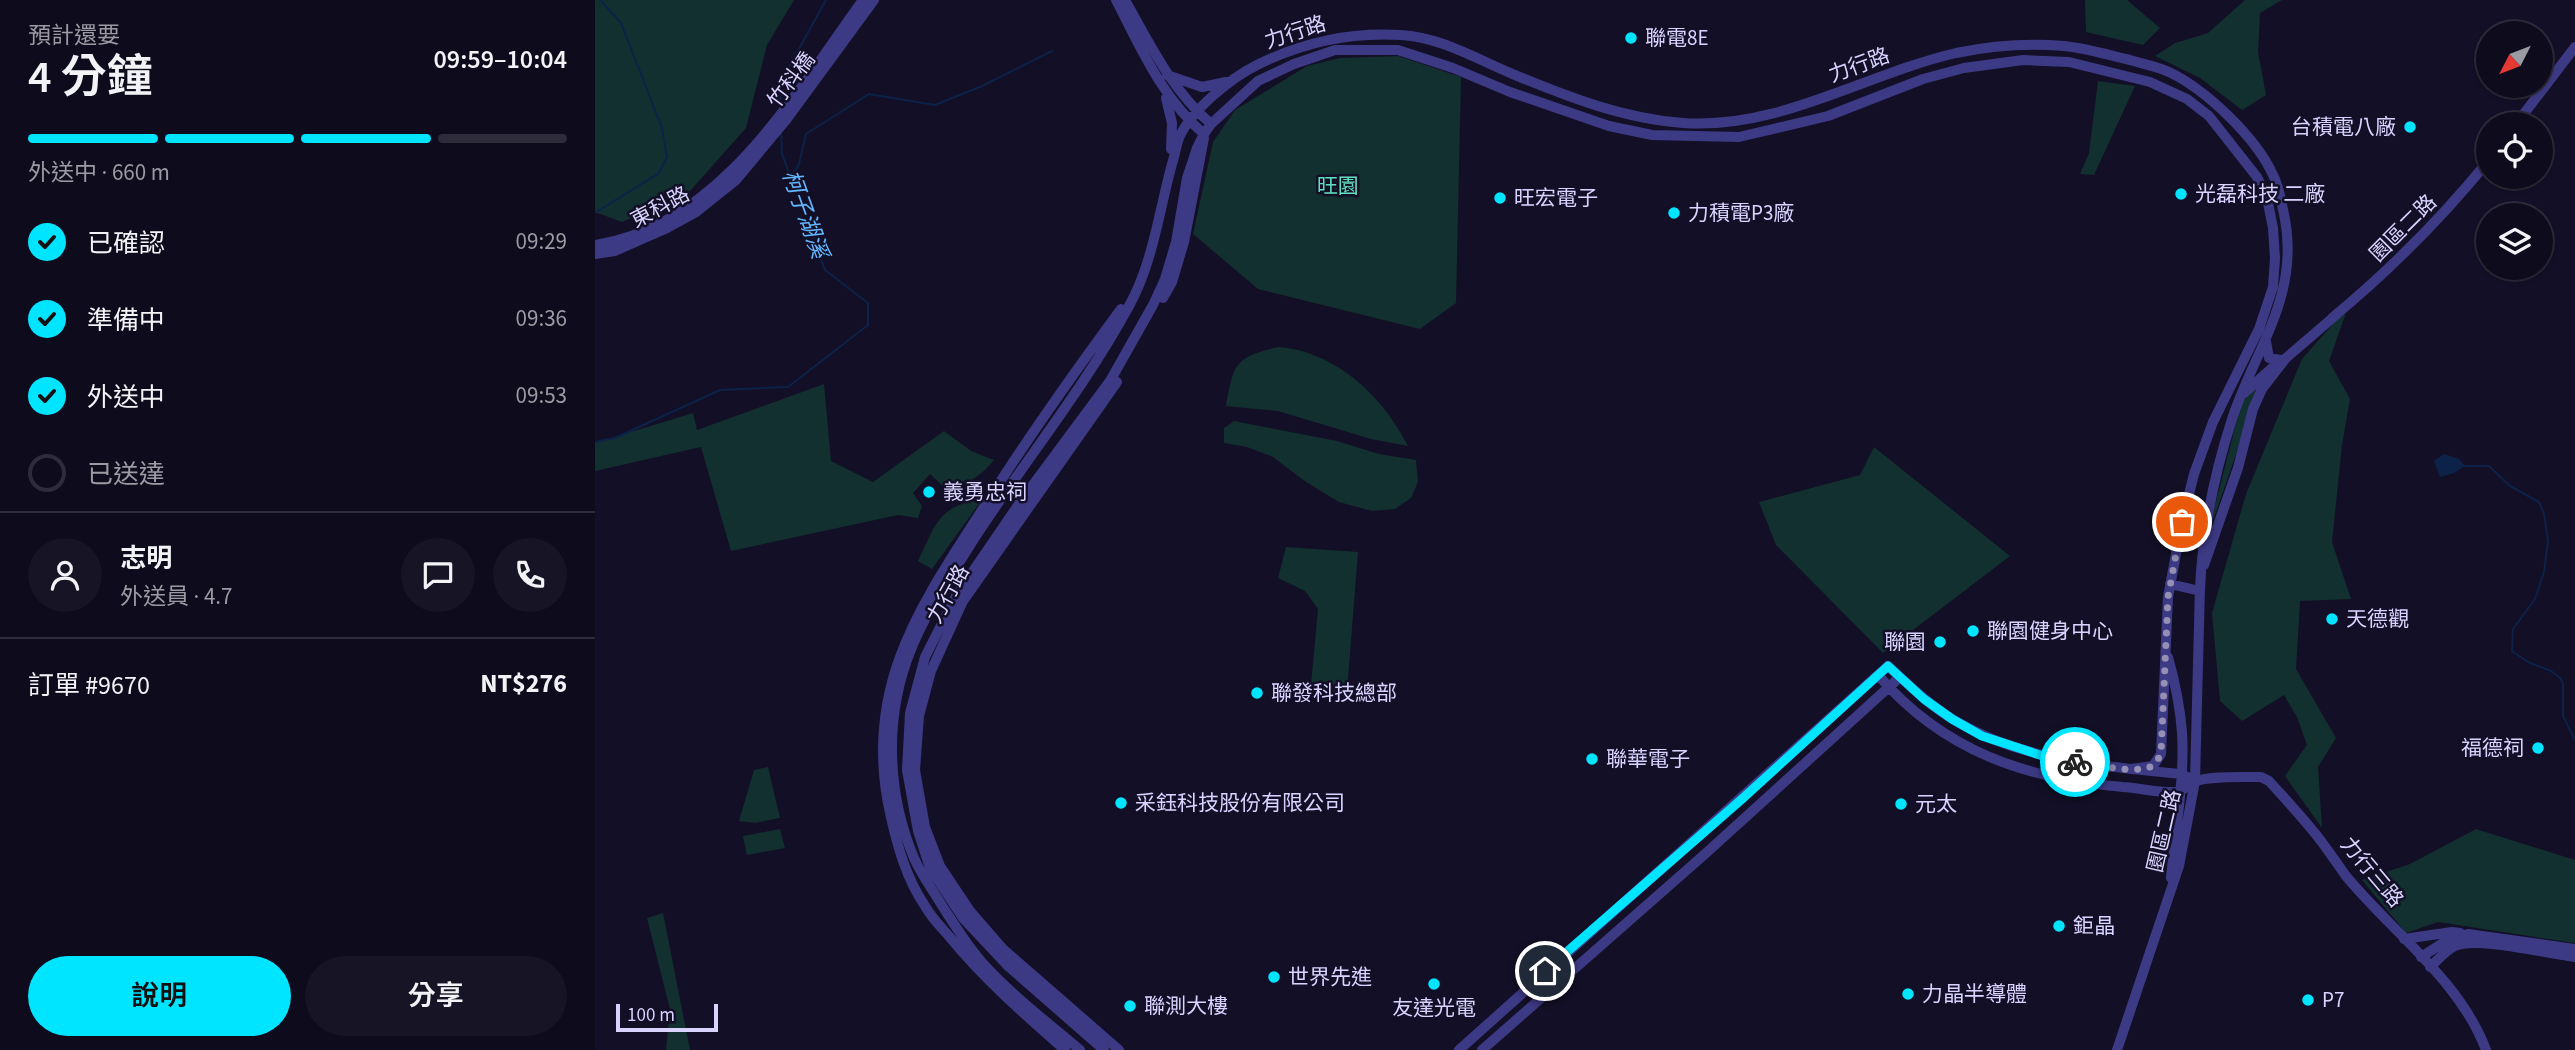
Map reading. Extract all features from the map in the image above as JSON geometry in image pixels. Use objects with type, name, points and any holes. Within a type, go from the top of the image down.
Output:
[{"type":"street","name":"竹科橋","points":[[733,176],[863,0]]},
{"type":"street","name":"竹科橋","points":[[733,176],[786,120],[874,0]]},
{"type":"street","points":[[1116,0],[1164,91],[1204,134]]},
{"type":"street","points":[[1125,0],[1167,75],[1198,113],[1211,124]]},
{"type":"street","name":"力行路","points":[[1080,1050],[985,967],[956,928],[916,863],[894,792],[892,724],[897,691],[913,644],[937,599],[999,500],[1098,360],[1129,307],[1150,250],[1180,135],[1198,113],[1237,76],[1289,51],[1333,38],[1403,34],[1446,44],[1593,104],[1622,113],[1686,124],[1735,121],[1784,109],[1831,97],[1924,62],[1961,52],[1995,47],[2068,46],[2156,67],[2180,78],[2209,99],[2254,145],[2274,175],[2288,237],[2288,268],[2283,291],[2266,341],[2240,397],[2206,518],[2201,552],[2200,591]]},
{"type":"street","points":[[2525,112],[2575,47]]},
{"type":"street","name":"力行路","points":[[1104,1050],[1009,966],[963,918],[930,868],[918,831],[908,770],[910,713],[925,657],[955,596],[1110,381],[1153,305],[1165,279],[1176,242],[1187,178],[1204,134],[1211,124],[1258,81],[1294,64],[1335,50],[1398,50],[1609,126],[1652,135],[1739,137],[1829,116],[1923,79],[1964,68],[2023,60],[2069,62],[2150,82],[2186,99],[2209,116],[2257,177],[2267,198],[2273,228],[2273,287],[2259,330],[2220,407],[2194,474],[2179,535],[2170,584],[2161,754],[2153,766],[2131,769]]},
{"type":"street","points":[[1167,75],[1202,87],[1224,83],[1237,76]]},
{"type":"street","points":[[1164,91],[1172,123],[1172,143],[1165,187]]},
{"type":"street","name":"力行路","points":[[1119,1050],[1003,949],[969,911],[940,866],[925,827],[915,770],[919,716],[931,671],[963,601],[1115,384],[1172,282],[1184,242],[1204,146],[1204,134]]},
{"type":"street","name":"東科路","points":[[595,245],[639,232],[677,214],[733,176]]},
{"type":"street","name":"東科路","points":[[595,254],[615,251],[696,212],[733,176]]},
{"type":"street","name":"園區二路","points":[[2117,1050],[2179,866],[2195,781],[2200,591],[2204,565],[2238,468],[2253,409],[2262,389],[2286,358],[2409,252],[2451,208],[2476,176]]},
{"type":"street","name":"力行路","points":[[1065,1050],[972,965],[925,906],[898,853],[882,779],[883,721],[897,662],[945,565],[1086,356],[1140,283]]},
{"type":"street","name":"園區二路","points":[[2220,407],[2240,397],[2336,315]]},
{"type":"street","points":[[2266,341],[2269,358],[2281,360]]},
{"type":"street","points":[[2170,584],[2200,591]]},
{"type":"street","name":"園區二路","points":[[2166,647],[2178,695],[2182,734],[2181,774],[2169,892]]},
{"type":"street","points":[[1459,1050],[1888,666],[1924,699],[1982,736],[2055,760],[2181,774],[2195,781]]},
{"type":"street","points":[[1878,675],[1889,689],[1931,726],[1970,747],[2019,768],[2038,775],[2179,792]]},
{"type":"street","points":[[1482,1050],[1900,677]]},
{"type":"street","name":"力行三路","points":[[2179,792],[2195,781],[2240,777],[2261,777],[2269,781],[2320,839],[2346,876],[2430,967],[2476,1025],[2486,1050]]},
{"type":"street","points":[[2404,939],[2452,932],[2575,949]]},
{"type":"street","points":[[2421,957],[2443,943],[2468,934]]},
{"type":"street","points":[[2430,967],[2448,950],[2465,943],[2500,945],[2575,957]]},
{"type":"green space","points":[[595,0],[794,0],[767,45],[746,128],[690,191],[622,222],[595,212]]},
{"type":"green space","points":[[2085,0],[2127,0],[2160,28],[2143,45],[2086,32]]},
{"type":"green space","points":[[2245,0],[2282,0],[2260,13],[2258,52],[2266,95],[2242,110],[2200,78],[2155,56],[2175,43],[2208,33]]},
{"type":"green space","name":"旺園","points":[[1398,56],[1461,77],[1456,303],[1420,329],[1258,289],[1193,234],[1213,142],[1235,110],[1307,66],[1340,58]]},
{"type":"green space","points":[[2098,81],[2135,86],[2094,175],[2080,174],[2089,153]]},
{"type":"green space","points":[[2348,307],[2329,361],[2350,399],[2342,445],[2332,542],[2351,599],[2300,601],[2296,669],[2336,738],[2318,767],[2322,828],[2285,776],[2307,745],[2297,717],[2284,695],[2242,721],[2220,701],[2212,613],[2246,494],[2302,359]]},
{"type":"green space","points":[[1278,347],[1319,357],[1355,379],[1385,410],[1408,446],[1371,439],[1278,411],[1226,406],[1231,380],[1239,364],[1252,355]]},
{"type":"green space","points":[[2261,382],[2206,541],[2242,400]]},
{"type":"green space","points":[[824,384],[831,461],[873,482],[944,431],[971,451],[994,460],[973,479],[946,489],[930,474],[913,493],[922,506],[918,518],[898,515],[731,551],[701,447],[595,471],[595,443],[693,413],[697,430]]},
{"type":"green space","points":[[1234,421],[1416,460],[1418,482],[1411,498],[1395,509],[1372,511],[1339,502],[1273,457],[1247,447],[1224,443],[1224,428]]},
{"type":"green space","points":[[1874,447],[2010,556],[1883,653],[1776,545],[1759,502],[1860,475]]},
{"type":"green space","points":[[981,501],[932,569],[918,561],[934,528],[947,512],[967,503]]},
{"type":"green space","points":[[1286,547],[1358,552],[1347,692],[1343,693],[1341,699],[1310,695],[1318,609],[1305,591],[1278,578]]},
{"type":"green space","points":[[768,767],[780,818],[755,823],[739,821],[754,770]]},
{"type":"green space","points":[[780,829],[785,848],[747,855],[743,836]]},
{"type":"green space","points":[[2476,829],[2575,860],[2575,943],[2438,922],[2406,933],[2362,880],[2410,864]]},
{"type":"green space","points":[[663,913],[690,1050],[666,1050],[670,1009],[647,918]]},
{"type":"water","points":[[2444,454],[2459,459],[2465,466],[2440,477],[2434,461]]},
{"type":"waterway","points":[[595,213],[659,173],[667,157],[662,128],[621,23],[600,0]]},
{"type":"waterway","name":"柯子湖溪","points":[[780,106],[780,83],[826,0]]},
{"type":"waterway","points":[[791,177],[799,164],[806,134],[869,94],[935,105],[982,86],[1052,51]]},
{"type":"waterway","name":"柯子湖溪","points":[[595,442],[615,438],[720,390],[788,387],[868,325],[868,303],[825,270],[782,154],[781,132]]},
{"type":"waterway","points":[[2464,466],[2489,466],[2510,486],[2539,502],[2544,514],[2548,541],[2544,572],[2535,599],[2513,629],[2512,651],[2560,678],[2563,683],[2563,716],[2575,740]]},
{"type":"way so far","points":[[2075,762],[2131,769],[2148,768],[2153,766],[2161,754],[2168,597],[2182,522]]},
{"type":"place","name":"聯電8E","points":[[1631,38]]},
{"type":"place","name":"台積電八廠","points":[[2410,127]]},
{"type":"place","name":"光磊科技 二廠","points":[[2181,194]]},
{"type":"place","name":"旺宏電子","points":[[1500,198]]},
{"type":"place","name":"力積電P3廠","points":[[1674,213]]},
{"type":"place","name":"義勇忠祠","points":[[929,492]]},
{"type":"place","name":"天德觀","points":[[2332,619]]},
{"type":"place","name":"聯園健身中心","points":[[1973,631]]},
{"type":"place","name":"聯園","points":[[1940,642]]},
{"type":"place","name":"聯發科技總部","points":[[1257,693]]},
{"type":"place","name":"福德祠","points":[[2538,748]]},
{"type":"place","name":"聯華電子","points":[[1592,759]]},
{"type":"place","name":"采鈺科技股份有限公司","points":[[1121,803]]},
{"type":"place","name":"元太","points":[[1901,804]]},
{"type":"place","name":"鉅晶","points":[[2059,926]]},
{"type":"place","name":"世界先進","points":[[1274,977]]},
{"type":"place","name":"友達光電","points":[[1434,984]]},
{"type":"place","name":"力晶半導體","points":[[1908,994]]},
{"type":"place","name":"P7","points":[[2308,1000]]},
{"type":"place","name":"聯測大樓","points":[[1130,1006]]},
{"type":"route","points":[[1545,971],[1742,799],[1888,666],[1924,699],[1982,736],[2055,760],[2075,762]]}]
